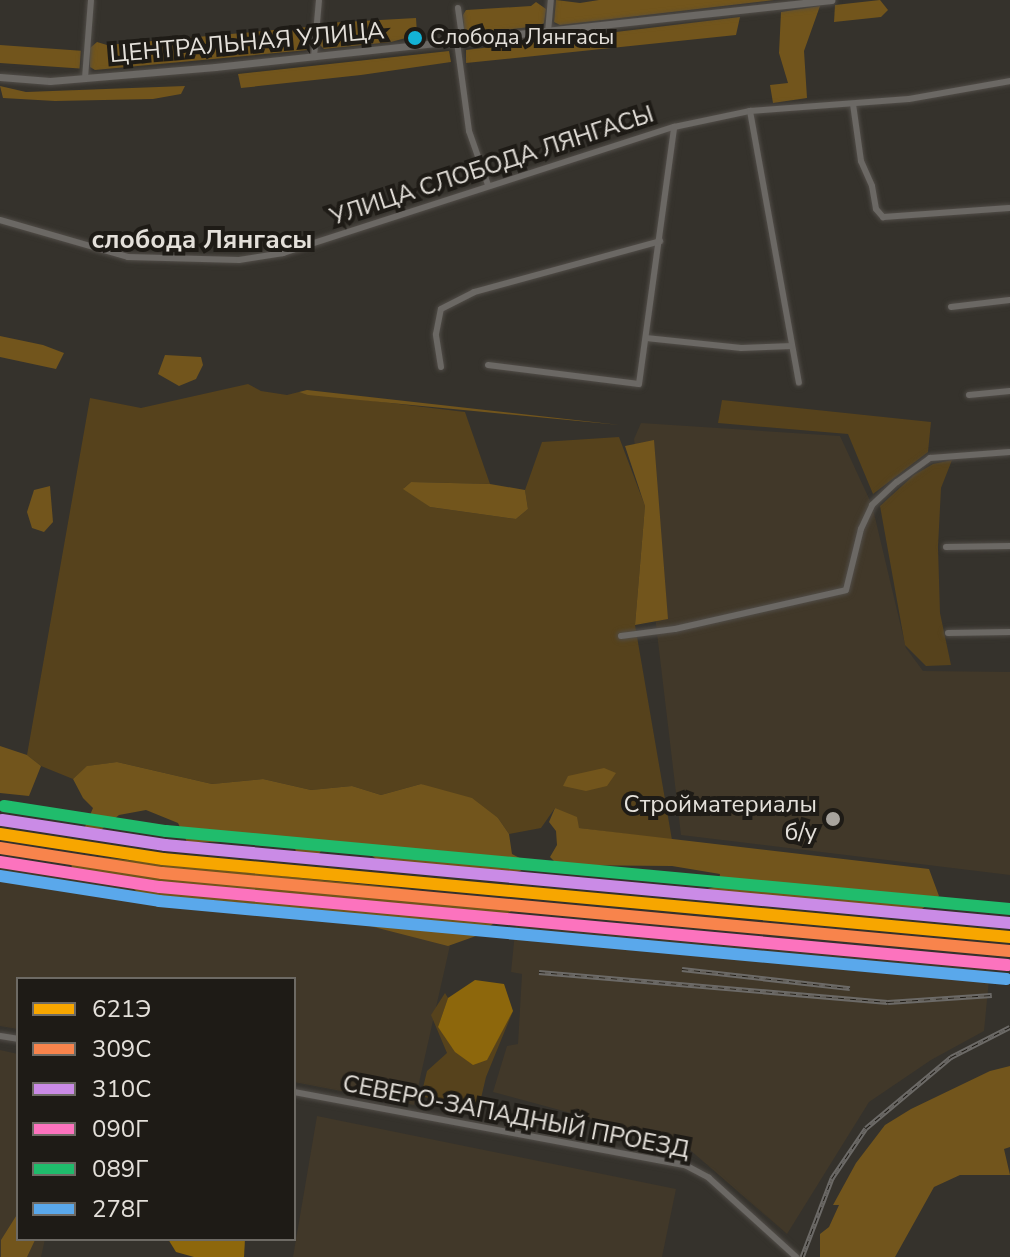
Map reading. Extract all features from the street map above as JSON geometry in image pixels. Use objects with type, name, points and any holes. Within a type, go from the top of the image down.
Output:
[{"type":"street","points":[[85,78],[91,0]]},
{"type":"street","points":[[314,57],[319,0]]},
{"type":"street","points":[[548,32],[551,0]]},
{"type":"street","name":"ЦЕНТРАЛЬНАЯ УЛИЦА","points":[[0,77],[28,81],[85,78],[314,57],[831,0]]},
{"type":"street","points":[[458,8],[469,131],[488,185]]},
{"type":"street","name":"УЛИЦА СЛОБОДА ЛЯНГАСЫ","points":[[0,220],[128,257],[239,260],[283,253],[674,127],[750,111],[909,99],[1010,81]]},
{"type":"street","points":[[853,104],[861,161],[872,186],[876,209],[883,217],[1010,208]]},
{"type":"street","points":[[750,111],[799,383]]},
{"type":"street","points":[[488,365],[639,384],[674,127]]},
{"type":"street","points":[[441,367],[436,334],[441,309],[474,292],[660,241]]},
{"type":"street","points":[[951,307],[1010,300]]},
{"type":"street","points":[[646,338],[741,348],[792,346]]},
{"type":"street","points":[[969,395],[1010,391]]},
{"type":"street","points":[[621,636],[675,629],[846,590],[861,529],[872,505],[897,482],[930,458],[1010,452]]},
{"type":"street","points":[[946,547],[1010,546]]},
{"type":"street","points":[[948,633],[1010,632]]},
{"type":"street","name":"СЕВЕРО-ЗАПАДНЫЙ ПРОЕЗД","points":[[296,1092],[685,1165],[717,1185],[796,1257]]},
{"type":"shaded area","points":[[556,0],[580,3],[599,0],[774,0],[560,25],[554,22]]},
{"type":"shaded area","points":[[880,0],[888,10],[881,17],[834,22],[835,5]]},
{"type":"shaded area","points":[[536,2],[546,9],[544,23],[539,26],[470,34],[464,29],[463,15],[466,10],[531,6]]},
{"type":"shaded area","points":[[820,6],[804,51],[807,98],[773,103],[770,85],[788,83],[779,53],[781,12]]},
{"type":"shaded area","points":[[740,17],[736,35],[466,63],[466,50]]},
{"type":"shaded area","points":[[416,18],[417,35],[391,42],[324,49],[320,45],[321,25],[326,23]]},
{"type":"shaded area","points":[[308,27],[313,31],[308,50],[95,70],[90,67],[90,48],[97,42],[107,45]]},
{"type":"shaded area","points":[[0,45],[81,51],[80,69],[0,63]]},
{"type":"shaded area","points":[[449,51],[451,62],[361,75],[241,88],[238,74]]},
{"type":"shaded area","points":[[0,86],[26,92],[185,86],[181,94],[153,99],[55,101],[3,98]]},
{"type":"shaded area","points":[[0,336],[64,353],[56,369],[0,357]]},
{"type":"shaded area","points":[[165,355],[201,357],[203,365],[196,379],[179,386],[158,374]]},
{"type":"shaded area","points":[[248,384],[261,391],[287,395],[299,392],[465,412],[490,484],[411,482],[404,488],[430,507],[516,519],[528,509],[525,490],[542,442],[619,437],[645,506],[635,625],[672,840],[579,828],[555,808],[541,828],[509,834],[498,818],[421,784],[381,795],[352,786],[311,790],[263,779],[212,784],[117,762],[88,766],[73,779],[41,766],[27,755],[90,398],[141,408]]},
{"type":"shaded area","points":[[307,390],[620,425],[299,392]]},
{"type":"shaded area","points":[[722,400],[931,422],[928,452],[873,494],[848,434],[718,423]]},
{"type":"shaded area","points":[[641,423],[840,436],[872,505],[906,648],[923,671],[1010,672],[1010,875],[681,835],[634,439]]},
{"type":"shaded area","points":[[654,440],[668,619],[635,625],[645,506],[625,446]]},
{"type":"shaded area","points":[[952,460],[941,488],[938,547],[940,613],[951,665],[926,666],[905,645],[880,506],[914,475],[933,464]]},
{"type":"shaded area","points":[[411,482],[490,484],[525,490],[528,509],[516,519],[430,507],[403,489]]},
{"type":"shaded area","points":[[50,486],[53,522],[44,532],[32,528],[27,512],[34,490]]},
{"type":"shaded area","points":[[0,746],[27,755],[41,766],[29,796],[0,793]]},
{"type":"shaded area","points":[[117,762],[212,784],[263,779],[311,790],[352,786],[381,795],[421,784],[472,798],[498,818],[509,834],[512,854],[531,864],[520,871],[504,874],[383,864],[359,846],[326,844],[313,862],[296,853],[294,842],[187,842],[178,823],[146,810],[119,815],[96,834],[82,834],[93,808],[83,798],[73,779],[87,766]]},
{"type":"shaded area","points":[[604,768],[616,773],[607,786],[586,791],[563,786],[568,776]]},
{"type":"shaded area","points":[[555,808],[577,817],[579,828],[929,869],[939,896],[922,909],[899,915],[704,898],[704,890],[718,886],[720,874],[672,866],[558,865],[550,857],[557,845],[556,831],[549,822]]},
{"type":"shaded area","points":[[69,854],[398,888],[487,900],[514,909],[476,936],[448,946],[370,926],[254,904],[139,894],[130,885],[72,868]]},
{"type":"shaded area","points":[[0,858],[451,941],[414,1105],[296,1082],[296,977],[16,977],[16,1029],[0,1026]]},
{"type":"shaded area","points":[[516,922],[990,969],[984,1031],[931,1060],[869,1102],[787,1234],[682,1143],[493,1092],[507,1046],[518,1044],[522,974],[511,972]]},
{"type":"shaded area","points":[[475,980],[504,984],[513,1011],[487,1060],[473,1065],[455,1052],[438,1027],[448,998]]},
{"type":"shaded area","points":[[445,993],[448,998],[438,1027],[487,1059],[513,1011],[486,1077],[478,1111],[421,1096],[427,1071],[447,1053],[431,1015]]},
{"type":"shaded area","points":[[0,1050],[16,1054],[16,1241],[45,1241],[41,1257],[0,1257]]},
{"type":"shaded area","points":[[1010,1066],[1010,1147],[1004,1149],[1010,1175],[960,1175],[934,1187],[895,1257],[820,1257],[820,1234],[829,1227],[839,1205],[833,1205],[856,1163],[885,1125],[990,1071]]},
{"type":"shaded area","points":[[317,1116],[676,1189],[662,1257],[293,1257]]},
{"type":"shaded area","points":[[16,1216],[16,1241],[35,1241],[27,1257],[1,1257],[1,1240]]},
{"type":"shaded area","points":[[169,1241],[245,1241],[244,1257],[194,1257],[176,1252]]},
{"type":"railway","points":[[682,969],[850,988]]},
{"type":"railway","points":[[539,972],[888,1002],[992,995]]},
{"type":"railway","points":[[802,1257],[832,1178],[866,1128],[951,1057],[1010,1027]]},
{"type":"transit line","name":"089Г","points":[[4,806],[166,831],[1010,909]]},
{"type":"transit line","name":"310С","points":[[2,820],[165,845],[1010,923]]},
{"type":"transit line","name":"621Э","points":[[0,834],[163,859],[1010,937]]},
{"type":"transit line","name":"309С","points":[[0,848],[162,873],[1009,951]]},
{"type":"transit line","name":"090Г","points":[[0,862],[160,887],[1007,965]]},
{"type":"transit line","name":"278Г","points":[[0,876],[159,901],[1006,979]]},
{"type":"place","name":"Слобода Лянгасы","points":[[415,38]]},
{"type":"place","name":"Стройматериалы б/у","points":[[833,819]]},
{"type":"district","name":"слобода Лянгасы","points":[[202,240]]}]
